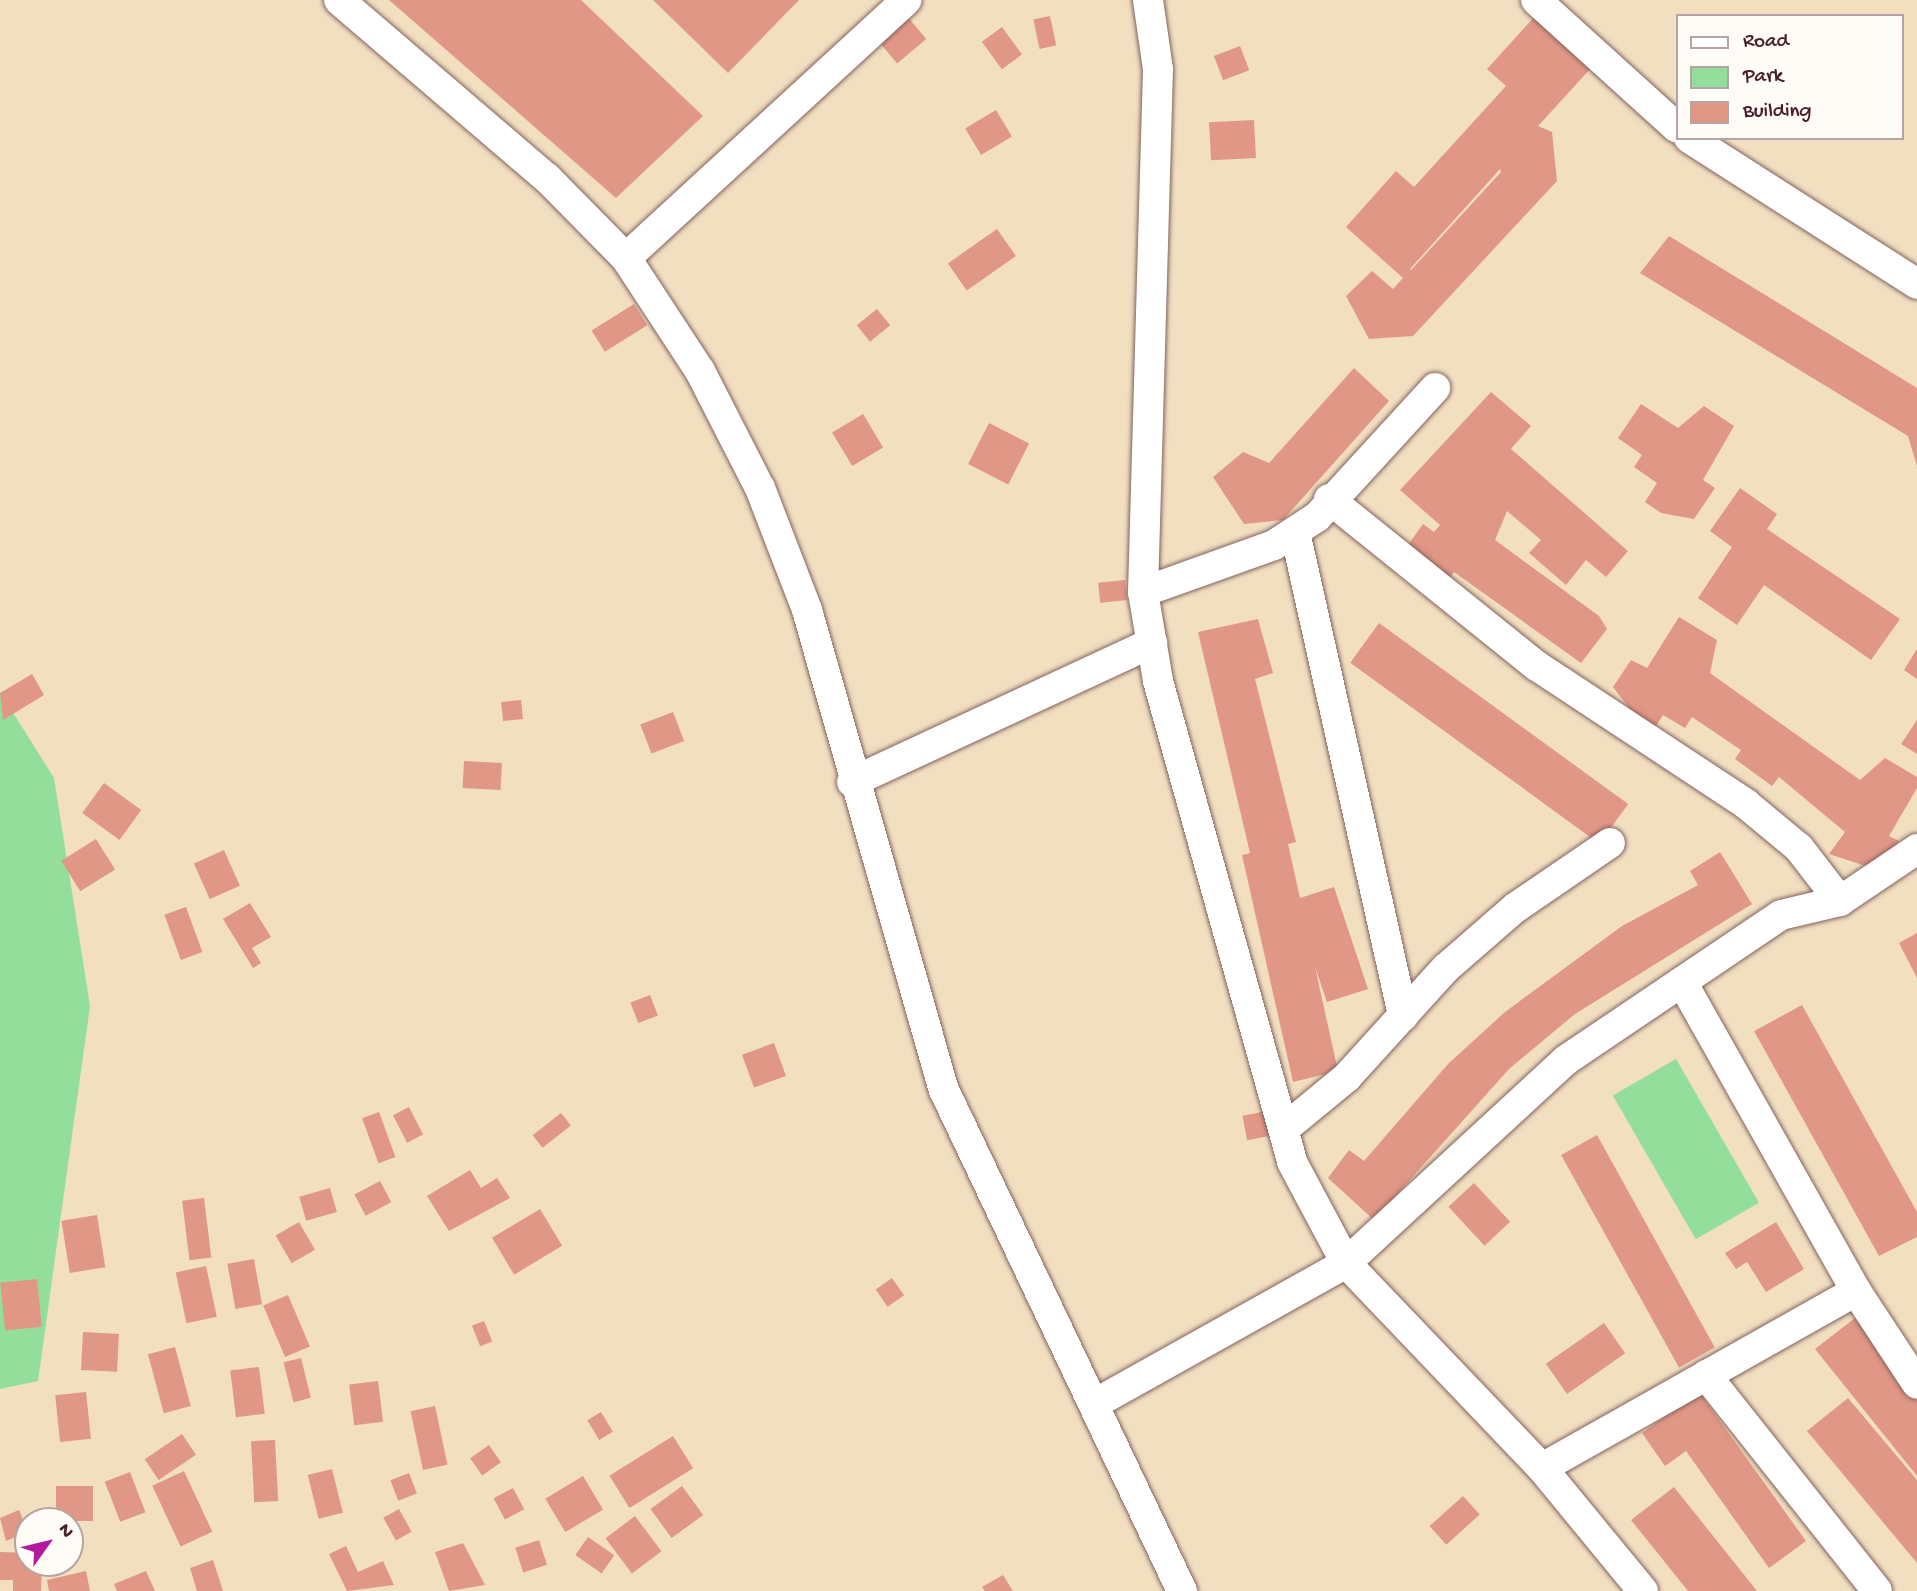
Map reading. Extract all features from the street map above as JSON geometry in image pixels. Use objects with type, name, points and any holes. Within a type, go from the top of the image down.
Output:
[{"type":"street","points":[[339,0],[547,178],[626,258],[700,371],[760,488],[807,610],[852,782],[944,1090],[1096,1403],[1182,1591]]},
{"type":"street","points":[[626,258],[907,0]]},
{"type":"street","points":[[1148,0],[1158,69],[1143,592],[1152,643],[1293,1162],[1346,1263],[1542,1468],[1643,1591]]},
{"type":"street","points":[[1536,0],[1675,126]]},
{"type":"street","points":[[1692,140],[1917,285]]},
{"type":"street","points":[[1143,592],[1274,545],[1295,532],[1436,388]]},
{"type":"street","points":[[1329,499],[1537,666],[1746,804],[1799,848],[1840,901]]},
{"type":"street","points":[[1295,532],[1403,1016]]},
{"type":"street","points":[[852,782],[1152,643]]},
{"type":"street","points":[[1284,1129],[1347,1077],[1403,1016],[1514,908],[1610,843]]},
{"type":"street","points":[[1096,1403],[1346,1263],[1566,1060],[1781,915],[1840,901],[1917,849]]},
{"type":"street","points":[[1682,982],[1856,1291],[1917,1384]]},
{"type":"street","points":[[1542,1468],[1856,1291]]},
{"type":"street","points":[[1706,1375],[1877,1591]]},
{"type":"green space","points":[[0,692],[54,778],[90,1006],[38,1381],[0,1389]]},
{"type":"green space","points":[[1676,1059],[1759,1203],[1696,1239],[1613,1096]]},
{"type":"building","points":[[389,0],[581,0],[703,116],[616,198]]},
{"type":"building","points":[[653,0],[799,0],[728,73]]},
{"type":"building","points":[[907,16],[926,39],[897,63],[878,40]]},
{"type":"building","points":[[1050,16],[1056,45],[1040,49],[1033,20]]},
{"type":"building","points":[[1535,16],[1592,67],[1538,126],[1552,132],[1557,181],[1413,336],[1369,339],[1346,296],[1372,271],[1393,289],[1403,278],[1346,227],[1396,171],[1414,187],[1506,86],[1487,69]],"holes":[[[1500,169],[1501,172],[1411,270]]]},
{"type":"building","points":[[1002,27],[1022,55],[1002,69],[982,42]]},
{"type":"building","points":[[1240,46],[1249,70],[1223,80],[1214,56]]},
{"type":"building","points":[[996,110],[1012,137],[981,155],[965,129]]},
{"type":"building","points":[[1254,120],[1256,158],[1211,160],[1209,122]]},
{"type":"building","points":[[997,229],[1016,256],[967,290],[948,263]]},
{"type":"building","points":[[1669,236],[1917,388],[1917,466],[1908,436],[1640,273]]},
{"type":"building","points":[[634,304],[647,325],[605,352],[592,330]]},
{"type":"building","points":[[877,309],[890,325],[870,342],[857,325]]},
{"type":"building","points":[[1354,368],[1389,401],[1283,520],[1244,524],[1213,477],[1243,452],[1269,463]]},
{"type":"building","points":[[1491,392],[1531,426],[1511,449],[1628,551],[1606,577],[1586,560],[1566,585],[1529,553],[1541,540],[1507,511],[1495,540],[1599,616],[1607,629],[1581,663],[1454,572],[1447,582],[1405,549],[1423,524],[1434,532],[1440,525],[1400,490]]},
{"type":"building","points":[[1641,404],[1678,428],[1704,406],[1734,426],[1703,480],[1715,488],[1694,519],[1661,513],[1645,502],[1657,483],[1634,467],[1642,455],[1618,438]]},
{"type":"building","points":[[863,414],[883,447],[852,466],[832,433]]},
{"type":"building","points":[[989,423],[1029,443],[1008,484],[968,464]]},
{"type":"building","points":[[1740,488],[1777,514],[1767,529],[1900,619],[1871,660],[1764,585],[1737,625],[1698,598],[1732,547],[1710,531]]},
{"type":"building","points":[[1125,580],[1127,600],[1100,603],[1098,583]]},
{"type":"building","points":[[1679,617],[1717,640],[1710,673],[1860,780],[1885,758],[1917,777],[1917,788],[1889,836],[1899,841],[1878,870],[1829,854],[1845,832],[1779,777],[1772,786],[1735,759],[1741,750],[1692,717],[1685,728],[1663,715],[1653,731],[1639,721],[1613,687],[1631,660],[1647,668]]},
{"type":"building","points":[[1258,619],[1273,673],[1255,679],[1296,842],[1288,844],[1300,898],[1334,887],[1368,989],[1327,1002],[1315,967],[1338,1071],[1293,1082],[1242,855],[1250,853],[1198,632]]},
{"type":"building","points":[[1379,623],[1628,804],[1599,844],[1350,663]]},
{"type":"building","points":[[1917,649],[1917,679],[1904,670]]},
{"type":"building","points":[[32,674],[44,695],[3,720],[0,693]]},
{"type":"building","points":[[521,700],[523,719],[503,721],[501,702]]},
{"type":"building","points":[[673,712],[684,741],[651,753],[640,725]]},
{"type":"building","points":[[1917,720],[1917,754],[1901,744]]},
{"type":"building","points":[[464,761],[502,763],[501,790],[463,788]]},
{"type":"building","points":[[104,783],[141,810],[119,840],[82,813]]},
{"type":"building","points":[[96,839],[115,870],[80,891],[61,861]]},
{"type":"building","points":[[224,850],[240,886],[210,899],[194,863]]},
{"type":"building","points":[[1720,852],[1752,904],[1575,1014],[1509,1069],[1374,1220],[1328,1178],[1349,1150],[1364,1161],[1448,1064],[1505,1012],[1622,926],[1698,885],[1690,871]]},
{"type":"building","points":[[250,903],[271,937],[252,948],[261,963],[253,968],[223,919]]},
{"type":"building","points":[[186,907],[202,952],[181,960],[164,915]]},
{"type":"building","points":[[1917,933],[1917,978],[1899,943]]},
{"type":"building","points":[[650,995],[658,1016],[638,1023],[630,1003]]},
{"type":"building","points":[[1802,1005],[1917,1212],[1917,1237],[1879,1256],[1754,1031]]},
{"type":"building","points":[[774,1043],[786,1076],[754,1088],[742,1055]]},
{"type":"building","points":[[409,1107],[423,1135],[407,1143],[393,1115]]},
{"type":"building","points":[[1267,1111],[1272,1136],[1247,1140],[1242,1116]]},
{"type":"building","points":[[379,1112],[395,1157],[379,1163],[362,1118]]},
{"type":"building","points":[[561,1113],[571,1126],[542,1148],[533,1135]]},
{"type":"building","points":[[1597,1135],[1715,1348],[1679,1367],[1561,1155]]},
{"type":"building","points":[[470,1170],[481,1188],[497,1178],[510,1198],[449,1231],[427,1196]]},
{"type":"building","points":[[380,1181],[391,1202],[366,1216],[354,1195]]},
{"type":"building","points":[[1474,1183],[1510,1222],[1485,1246],[1448,1207]]},
{"type":"building","points":[[330,1188],[337,1212],[306,1221],[299,1197]]},
{"type":"building","points":[[204,1198],[211,1258],[189,1260],[182,1201]]},
{"type":"building","points":[[540,1209],[562,1246],[514,1275],[492,1238]]},
{"type":"building","points":[[97,1215],[105,1267],[70,1273],[61,1221]]},
{"type":"building","points":[[299,1222],[315,1250],[292,1263],[276,1236]]},
{"type":"building","points":[[1776,1222],[1804,1269],[1766,1292],[1747,1262],[1736,1269],[1725,1253]]},
{"type":"building","points":[[254,1259],[262,1304],[235,1309],[227,1264]]},
{"type":"building","points":[[206,1266],[217,1317],[186,1323],[176,1272]]},
{"type":"building","points":[[892,1278],[904,1295],[888,1307],[876,1289]]},
{"type":"building","points":[[37,1279],[42,1327],[5,1331],[0,1283]]},
{"type":"building","points":[[288,1295],[310,1347],[285,1357],[263,1306]]},
{"type":"building","points":[[1873,1304],[1917,1360],[1917,1476],[1815,1349]]},
{"type":"building","points":[[484,1321],[492,1341],[480,1346],[472,1326]]},
{"type":"building","points":[[1604,1323],[1625,1353],[1567,1394],[1546,1364]]},
{"type":"building","points":[[83,1332],[119,1334],[117,1372],[81,1370]]},
{"type":"building","points":[[175,1347],[191,1406],[164,1413],[148,1354]]},
{"type":"building","points":[[301,1358],[311,1398],[293,1402],[284,1362]]},
{"type":"building","points":[[259,1367],[265,1414],[236,1417],[230,1371]]},
{"type":"building","points":[[378,1381],[383,1422],[354,1425],[349,1385]]},
{"type":"building","points":[[86,1392],[91,1439],[60,1442],[55,1395]]},
{"type":"building","points":[[1699,1392],[1806,1541],[1769,1568],[1686,1451],[1665,1466],[1642,1433]]},
{"type":"building","points":[[1848,1398],[1917,1480],[1917,1563],[1807,1431]]},
{"type":"building","points":[[435,1406],[447,1465],[423,1470],[411,1411]]},
{"type":"building","points":[[601,1412],[613,1432],[599,1440],[587,1420]]},
{"type":"building","points":[[182,1434],[196,1455],[159,1480],[145,1459]]},
{"type":"building","points":[[673,1436],[693,1468],[630,1508],[609,1476]]},
{"type":"building","points":[[275,1440],[278,1501],[254,1502],[251,1441]]},
{"type":"building","points":[[489,1445],[501,1462],[482,1475],[470,1458]]},
{"type":"building","points":[[332,1469],[343,1513],[319,1519],[308,1475]]},
{"type":"building","points":[[184,1471],[212,1532],[181,1547],[152,1486]]},
{"type":"building","points":[[130,1472],[145,1512],[120,1522],[105,1482]]},
{"type":"building","points":[[409,1473],[417,1494],[398,1501],[390,1480]]},
{"type":"building","points":[[583,1476],[603,1509],[565,1532],[545,1499]]},
{"type":"building","points":[[56,1486],[93,1486],[93,1521],[84,1521],[84,1507],[56,1507]]},
{"type":"building","points":[[682,1486],[703,1515],[672,1538],[650,1509]]},
{"type":"building","points":[[1674,1487],[1757,1591],[1688,1591],[1631,1520]]},
{"type":"building","points":[[513,1488],[524,1509],[505,1520],[494,1498]]},
{"type":"building","points":[[1463,1496],[1480,1515],[1446,1545],[1430,1526]]},
{"type":"building","points":[[399,1509],[412,1532],[396,1540],[383,1518]]},
{"type":"building","points":[[14,1512],[14,1538],[6,1541],[0,1518]]},
{"type":"building","points":[[635,1516],[661,1551],[632,1573],[605,1538]]},
{"type":"building","points":[[588,1537],[614,1555],[602,1573],[575,1555]]},
{"type":"building","points":[[539,1540],[547,1565],[523,1572],[515,1548]]},
{"type":"building","points":[[463,1543],[485,1585],[449,1591],[435,1552]]},
{"type":"building","points":[[346,1546],[358,1572],[383,1561],[394,1585],[347,1591],[329,1554]]},
{"type":"building","points":[[0,1552],[14,1552],[14,1577],[42,1577],[41,1591],[13,1591],[13,1580],[0,1580]]},
{"type":"building","points":[[213,1560],[223,1591],[197,1591],[190,1568]]},
{"type":"building","points":[[84,1571],[90,1591],[49,1591],[47,1580],[84,1577]]},
{"type":"building","points":[[146,1571],[155,1591],[117,1591],[114,1584]]},
{"type":"building","points":[[1003,1575],[1013,1591],[985,1591],[982,1587]]}]
